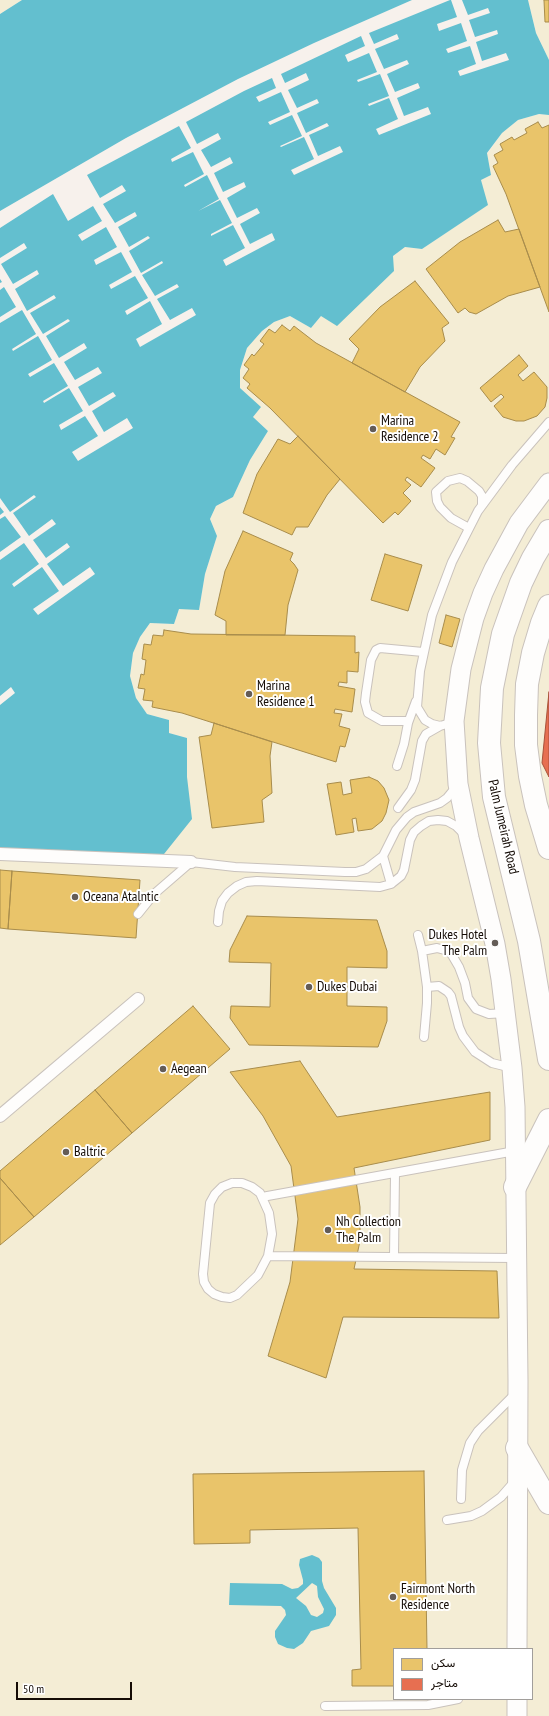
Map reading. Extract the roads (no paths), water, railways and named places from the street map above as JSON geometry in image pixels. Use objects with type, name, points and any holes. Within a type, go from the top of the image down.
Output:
[{"type":"main road","name":"Palm Jumeirah Road","points":[[549,531],[533,558],[521,583],[503,634],[492,688],[489,743],[494,797],[529,941],[549,1059]]},
{"type":"main road","points":[[549,606],[533,653],[527,684],[526,745],[536,806],[549,848]]},
{"type":"main road","points":[[515,1187],[549,1120]]},
{"type":"main road","points":[[517,1448],[549,1503]]},
{"type":"street","points":[[517,1648],[516,1479],[518,1392],[515,1258],[515,1151],[512,1068],[506,1013],[495,944],[469,838],[447,723],[472,624],[484,593],[509,540],[534,502],[549,483]]},
{"type":"street","points":[[0,854],[191,862]]},
{"type":"street","points":[[0,1116],[138,999]]},
{"type":"lane","points":[[447,723],[432,724],[425,720],[417,707],[423,652],[432,615],[441,588],[452,562],[482,505],[512,465],[549,422]]},
{"type":"lane","points":[[469,528],[451,518],[440,507],[437,501],[436,492],[448,481],[460,478],[467,481],[479,491],[482,496],[482,505]]},
{"type":"lane","points":[[408,721],[382,721],[368,713],[365,702],[370,664],[374,654],[380,648],[423,652]]},
{"type":"lane","points":[[398,766],[408,721],[417,699]]},
{"type":"lane","points":[[398,808],[411,790],[415,780],[422,740],[426,734],[447,723]]},
{"type":"lane","points":[[138,914],[154,894],[191,862],[235,867],[356,872],[366,869],[383,856],[391,838],[401,823],[414,812],[440,804],[458,784]]},
{"type":"lane","points":[[218,922],[222,901],[232,889],[246,882],[257,881],[374,888],[391,884],[401,876],[404,870],[410,840],[414,832],[429,821],[438,820],[447,822],[456,826],[469,838]]},
{"type":"lane","points":[[383,856],[391,884]]},
{"type":"lane","points":[[418,936],[422,951],[426,987],[427,1004],[424,1037]]},
{"type":"lane","points":[[422,951],[437,948],[448,951],[459,967],[465,983],[468,998],[476,1009],[489,1014],[506,1013]]},
{"type":"lane","points":[[426,987],[439,986],[444,988],[451,996],[459,1027],[463,1036],[475,1052],[492,1063],[512,1068]]},
{"type":"lane","points":[[262,1197],[515,1151]]},
{"type":"lane","points":[[394,1257],[396,1173]]},
{"type":"lane","points":[[232,1183],[242,1183],[252,1187],[262,1197],[269,1212],[271,1223],[272,1234],[268,1256],[258,1275],[237,1295],[230,1298],[222,1297],[214,1294],[208,1289],[204,1282],[203,1274],[210,1203],[215,1194],[222,1187],[232,1183]]},
{"type":"lane","points":[[268,1256],[515,1258]]},
{"type":"lane","points":[[461,1499],[462,1470],[470,1443],[478,1431],[518,1392]]},
{"type":"lane","points":[[447,1520],[471,1516],[482,1511],[501,1497],[516,1479]]},
{"type":"lane","points":[[325,1706],[428,1705],[453,1700]]},
{"type":"water","points":[[22,0],[528,0],[536,33],[549,60],[549,115],[539,114],[518,120],[502,133],[487,153],[491,175],[481,180],[488,205],[422,249],[405,247],[393,256],[394,271],[337,326],[321,316],[311,328],[290,316],[274,322],[262,331],[247,348],[240,370],[240,388],[261,407],[253,417],[268,431],[250,460],[233,497],[216,506],[210,519],[217,536],[205,574],[199,610],[179,609],[174,624],[150,623],[140,637],[133,653],[130,676],[136,698],[147,714],[169,720],[169,733],[187,738],[187,777],[192,819],[156,864],[0,855],[0,14]]},
{"type":"water","points":[[312,1555],[319,1558],[322,1562],[322,1581],[324,1588],[336,1608],[336,1615],[329,1626],[311,1631],[303,1643],[294,1649],[278,1644],[275,1637],[275,1631],[286,1615],[285,1610],[281,1606],[229,1605],[230,1583],[282,1584],[292,1589],[298,1588],[303,1584],[299,1565],[300,1559]],"holes":[[[312,1583],[317,1586],[318,1597],[324,1609],[323,1613],[317,1617],[311,1615],[306,1606],[296,1598]]]},
{"type":"place","name":"Marina Residence 2","points":[[373,429]]},
{"type":"place","name":"Marina Residence 1","points":[[249,694]]},
{"type":"place","name":"Oceana Atalntic","points":[[75,897]]},
{"type":"place","name":"Dukes Hotel The Palm","points":[[495,943]]},
{"type":"place","name":"Dukes Dubai","points":[[309,987]]},
{"type":"place","name":"Aegean","points":[[163,1069]]},
{"type":"place","name":"Baltric","points":[[66,1152]]},
{"type":"place","name":"Nh Collection The Palm","points":[[328,1230]]},
{"type":"place","name":"Fairmont North Residence","points":[[393,1597]]}]
